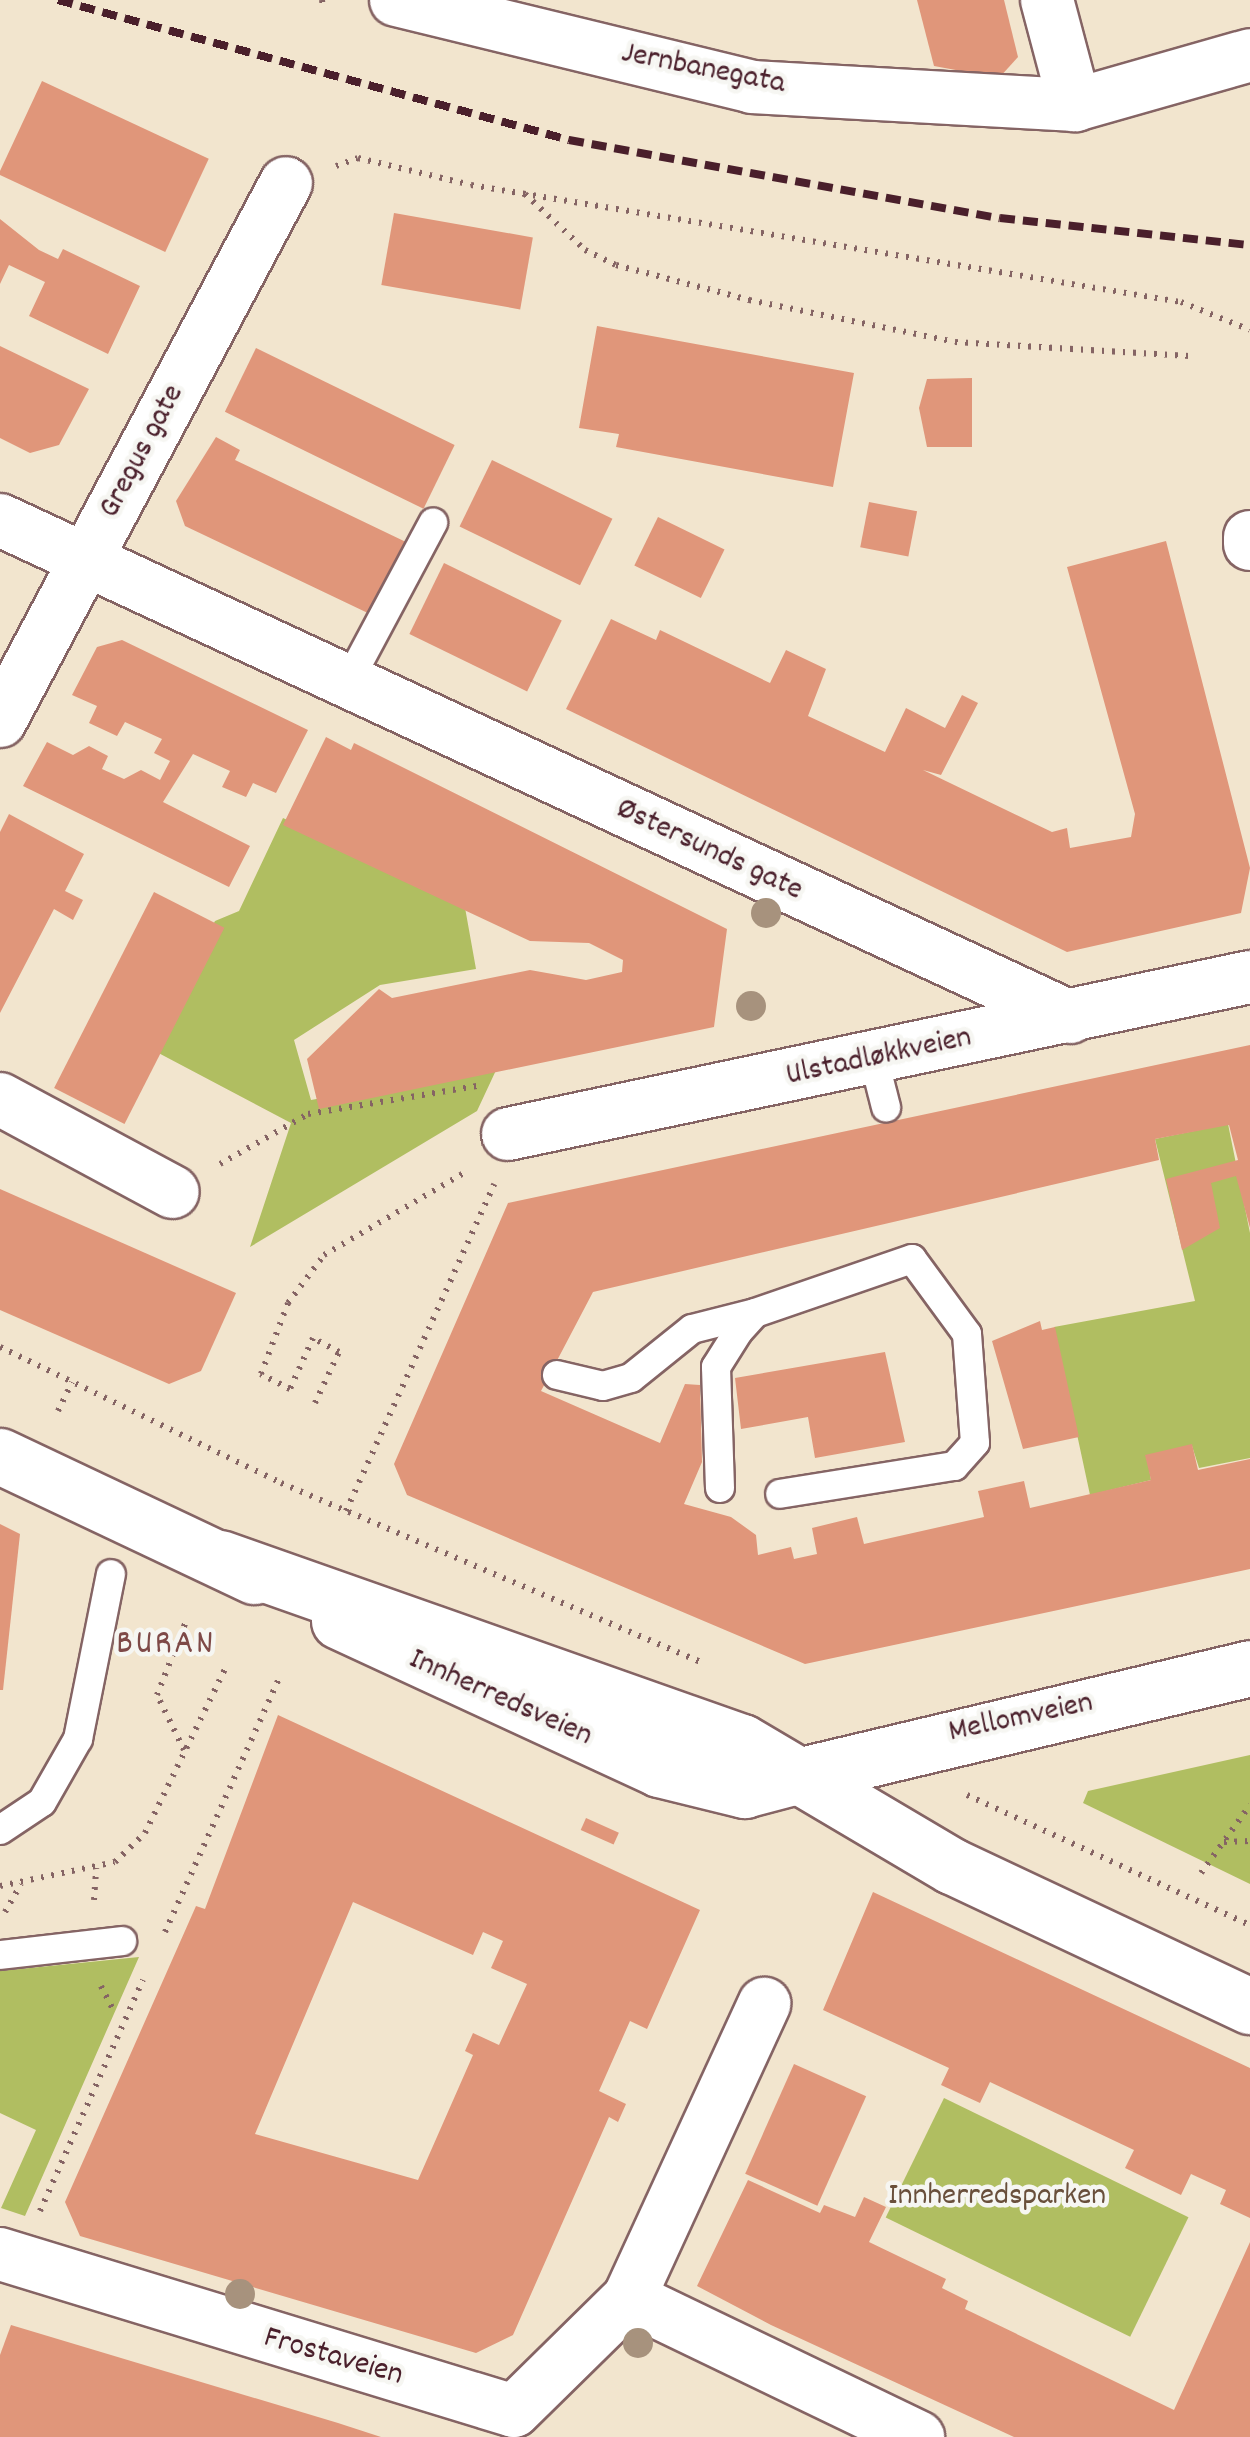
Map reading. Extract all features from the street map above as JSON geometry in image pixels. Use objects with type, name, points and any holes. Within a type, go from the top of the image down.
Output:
[{"type":"main road","name":"Innherredsveien","points":[[0,1456],[220,1558],[429,1670],[660,1770],[744,1790],[794,1777]]},
{"type":"main road","name":"Mellomveien","points":[[794,1777],[874,1751],[1250,1668]]},
{"type":"main road","points":[[794,1777],[952,1866],[1250,2006]]},
{"type":"street","name":"Jernbanegata","points":[[396,0],[752,87],[1075,105],[1250,54]]},
{"type":"street","points":[[1047,0],[1075,105]]},
{"type":"street","name":"Gregus gate","points":[[0,721],[286,183]]},
{"type":"street","name":"Østersunds gate","points":[[0,520],[1070,1017]]},
{"type":"street","name":"Ulstadløkkveien","points":[[508,1134],[880,1083],[1070,1017],[1250,978]]},
{"type":"street","points":[[0,1100],[173,1192]]},
{"type":"street","name":"Frostaveien","points":[[0,2254],[514,2411],[628,2298],[764,2004]]},
{"type":"street","points":[[628,2298],[918,2437]]},
{"type":"lane","points":[[347,684],[433,522]]},
{"type":"lane","points":[[556,1375],[604,1386],[631,1378],[692,1329],[755,1313],[912,1259],[966,1334],[976,1395],[975,1442],[954,1466],[780,1494]]},
{"type":"lane","points":[[720,1488],[716,1366],[755,1313]]},
{"type":"lane","points":[[0,1830],[42,1802],[78,1740],[111,1574]]},
{"type":"lane","points":[[0,1955],[122,1941]]},
{"type":"path","points":[[358,158],[524,193],[1180,302],[1250,330]]},
{"type":"path","points":[[524,193],[585,250],[616,265],[749,300],[955,342],[1194,356]]},
{"type":"path","points":[[173,1192],[308,1114],[496,1084],[508,1134],[491,1192],[346,1510]]},
{"type":"path","points":[[316,1402],[339,1352],[313,1338],[290,1389],[260,1374],[288,1303],[324,1255],[492,1156],[508,1134]]},
{"type":"path","points":[[0,1347],[346,1510],[716,1669]]},
{"type":"path","points":[[58,1411],[72,1382]]},
{"type":"path","points":[[185,1752],[157,1695],[187,1619]]},
{"type":"path","points":[[0,1886],[115,1862],[145,1833],[225,1669]]},
{"type":"path","points":[[874,1751],[1250,1925]]},
{"type":"path","points":[[1201,1872],[1250,1806]]},
{"type":"path","points":[[1223,1842],[1250,1840]]},
{"type":"path","points":[[0,1922],[22,1882]]},
{"type":"green space","points":[[283,818],[464,902],[476,969],[380,985],[294,1040],[311,1100],[498,1066],[477,1111],[250,1247],[291,1123],[149,1048],[215,921],[239,911]]},
{"type":"green space","points":[[1228,1124],[1250,1233],[1250,1458],[1199,1468],[1192,1446],[1147,1456],[1151,1480],[1090,1495],[1054,1327],[1195,1301],[1155,1139]]},
{"type":"green space","points":[[1250,1755],[1250,1884],[1083,1803],[1088,1791]]},
{"type":"green space","points":[[139,1957],[25,2216],[1,2208],[36,2130],[0,2113],[0,1971]]},
{"type":"green space","name":"Innherredsparken","points":[[944,2098],[1188,2217],[1130,2337],[886,2218]]},
{"type":"building","points":[[917,0],[1004,0],[1018,57],[999,78],[934,66]]},
{"type":"building","points":[[42,81],[209,159],[165,252],[0,175]]},
{"type":"building","points":[[394,213],[533,237],[520,309],[381,285]]},
{"type":"building","points":[[0,219],[39,250],[58,259],[63,249],[140,286],[108,354],[29,316],[45,282],[9,265],[0,284]]},
{"type":"building","points":[[597,326],[854,373],[833,487],[616,447],[619,434],[579,428]]},
{"type":"building","points":[[0,346],[89,389],[59,445],[30,453],[0,438]]},
{"type":"building","points":[[256,348],[455,445],[424,509],[225,412]]},
{"type":"building","points":[[972,378],[972,447],[927,447],[919,408],[927,379]]},
{"type":"building","points":[[216,437],[240,450],[235,460],[408,543],[372,615],[185,526],[176,501]]},
{"type":"building","points":[[492,460],[612,519],[580,585],[460,527]]},
{"type":"building","points":[[869,502],[917,511],[908,557],[860,547]]},
{"type":"building","points":[[658,517],[725,549],[701,598],[634,566]]},
{"type":"building","points":[[1166,541],[1250,868],[1241,913],[1067,952],[566,709],[611,619],[656,640],[660,630],[770,683],[786,650],[826,669],[808,716],[885,752],[906,708],[945,728],[962,695],[978,703],[941,775],[923,770],[1052,832],[1067,828],[1070,848],[1131,837],[1135,814],[1067,567]]},
{"type":"building","points":[[444,563],[562,620],[527,691],[409,634]]},
{"type":"building","points":[[122,640],[308,730],[276,793],[253,783],[246,797],[222,787],[230,771],[193,754],[163,802],[250,846],[229,887],[23,786],[47,742],[73,755],[89,746],[108,756],[102,769],[124,779],[141,770],[160,780],[170,761],[154,753],[162,739],[125,722],[117,736],[89,723],[97,706],[72,695],[97,647]]},
{"type":"building","points":[[326,737],[351,750],[354,743],[727,929],[714,1027],[319,1109],[307,1059],[379,989],[392,998],[530,970],[586,980],[622,972],[623,960],[589,943],[530,941],[283,825]]},
{"type":"building","points":[[9,814],[84,854],[65,891],[83,900],[73,920],[54,909],[0,1013],[0,832]]},
{"type":"building","points":[[154,892],[224,928],[125,1124],[54,1088]]},
{"type":"building","points":[[1250,1045],[1250,1228],[1236,1176],[1211,1183],[1220,1228],[1182,1250],[1166,1179],[1238,1160],[1229,1125],[1155,1139],[1159,1160],[593,1292],[541,1391],[660,1443],[685,1384],[700,1385],[702,1462],[684,1504],[731,1517],[756,1535],[758,1555],[791,1547],[794,1559],[817,1554],[812,1528],[857,1517],[864,1544],[984,1517],[978,1491],[1024,1481],[1030,1508],[1151,1480],[1145,1455],[1192,1444],[1198,1470],[1250,1459],[1250,1569],[805,1664],[407,1495],[394,1464],[508,1203]]},
{"type":"building","points":[[0,1189],[236,1293],[201,1371],[169,1384],[0,1310]]},
{"type":"building","points":[[1040,1321],[1042,1330],[1055,1327],[1079,1437],[1023,1449],[992,1341]]},
{"type":"building","points":[[885,1352],[905,1442],[815,1458],[808,1417],[741,1429],[735,1378]]},
{"type":"building","points":[[0,1524],[20,1534],[3,1690],[0,1690]]},
{"type":"building","points":[[278,1715],[700,1910],[647,2029],[630,2021],[599,2091],[626,2104],[618,2122],[609,2117],[513,2335],[476,2353],[80,2236],[65,2202],[196,1906],[205,1909]],"holes":[[[353,1902],[473,1955],[483,1932],[503,1941],[491,1968],[527,1984],[499,2045],[473,2033],[465,2051],[473,2055],[418,2180],[255,2134]]]},
{"type":"building","points":[[586,1818],[619,1833],[614,1845],[581,1830]]},
{"type":"building","points":[[873,1892],[1250,2068],[1250,2218],[1220,2204],[1226,2190],[1191,2174],[1181,2195],[1125,2168],[1134,2150],[990,2082],[980,2103],[941,2085],[949,2068],[823,2010]]},
{"type":"building","points":[[794,2064],[866,2096],[817,2206],[745,2174]]},
{"type":"building","points":[[748,2180],[820,2213],[824,2205],[855,2217],[864,2197],[886,2207],[869,2242],[946,2279],[942,2288],[968,2301],[965,2309],[1174,2410],[1250,2242],[1250,2437],[1014,2437],[771,2325],[697,2286]]},
{"type":"building","points":[[11,2325],[381,2437],[0,2437],[0,2355]]},
{"type":"railway","points":[[58,0],[569,140],[1000,218],[1250,245]]},
{"type":"district","name":"BURAN","points":[[166,1645]]}]
